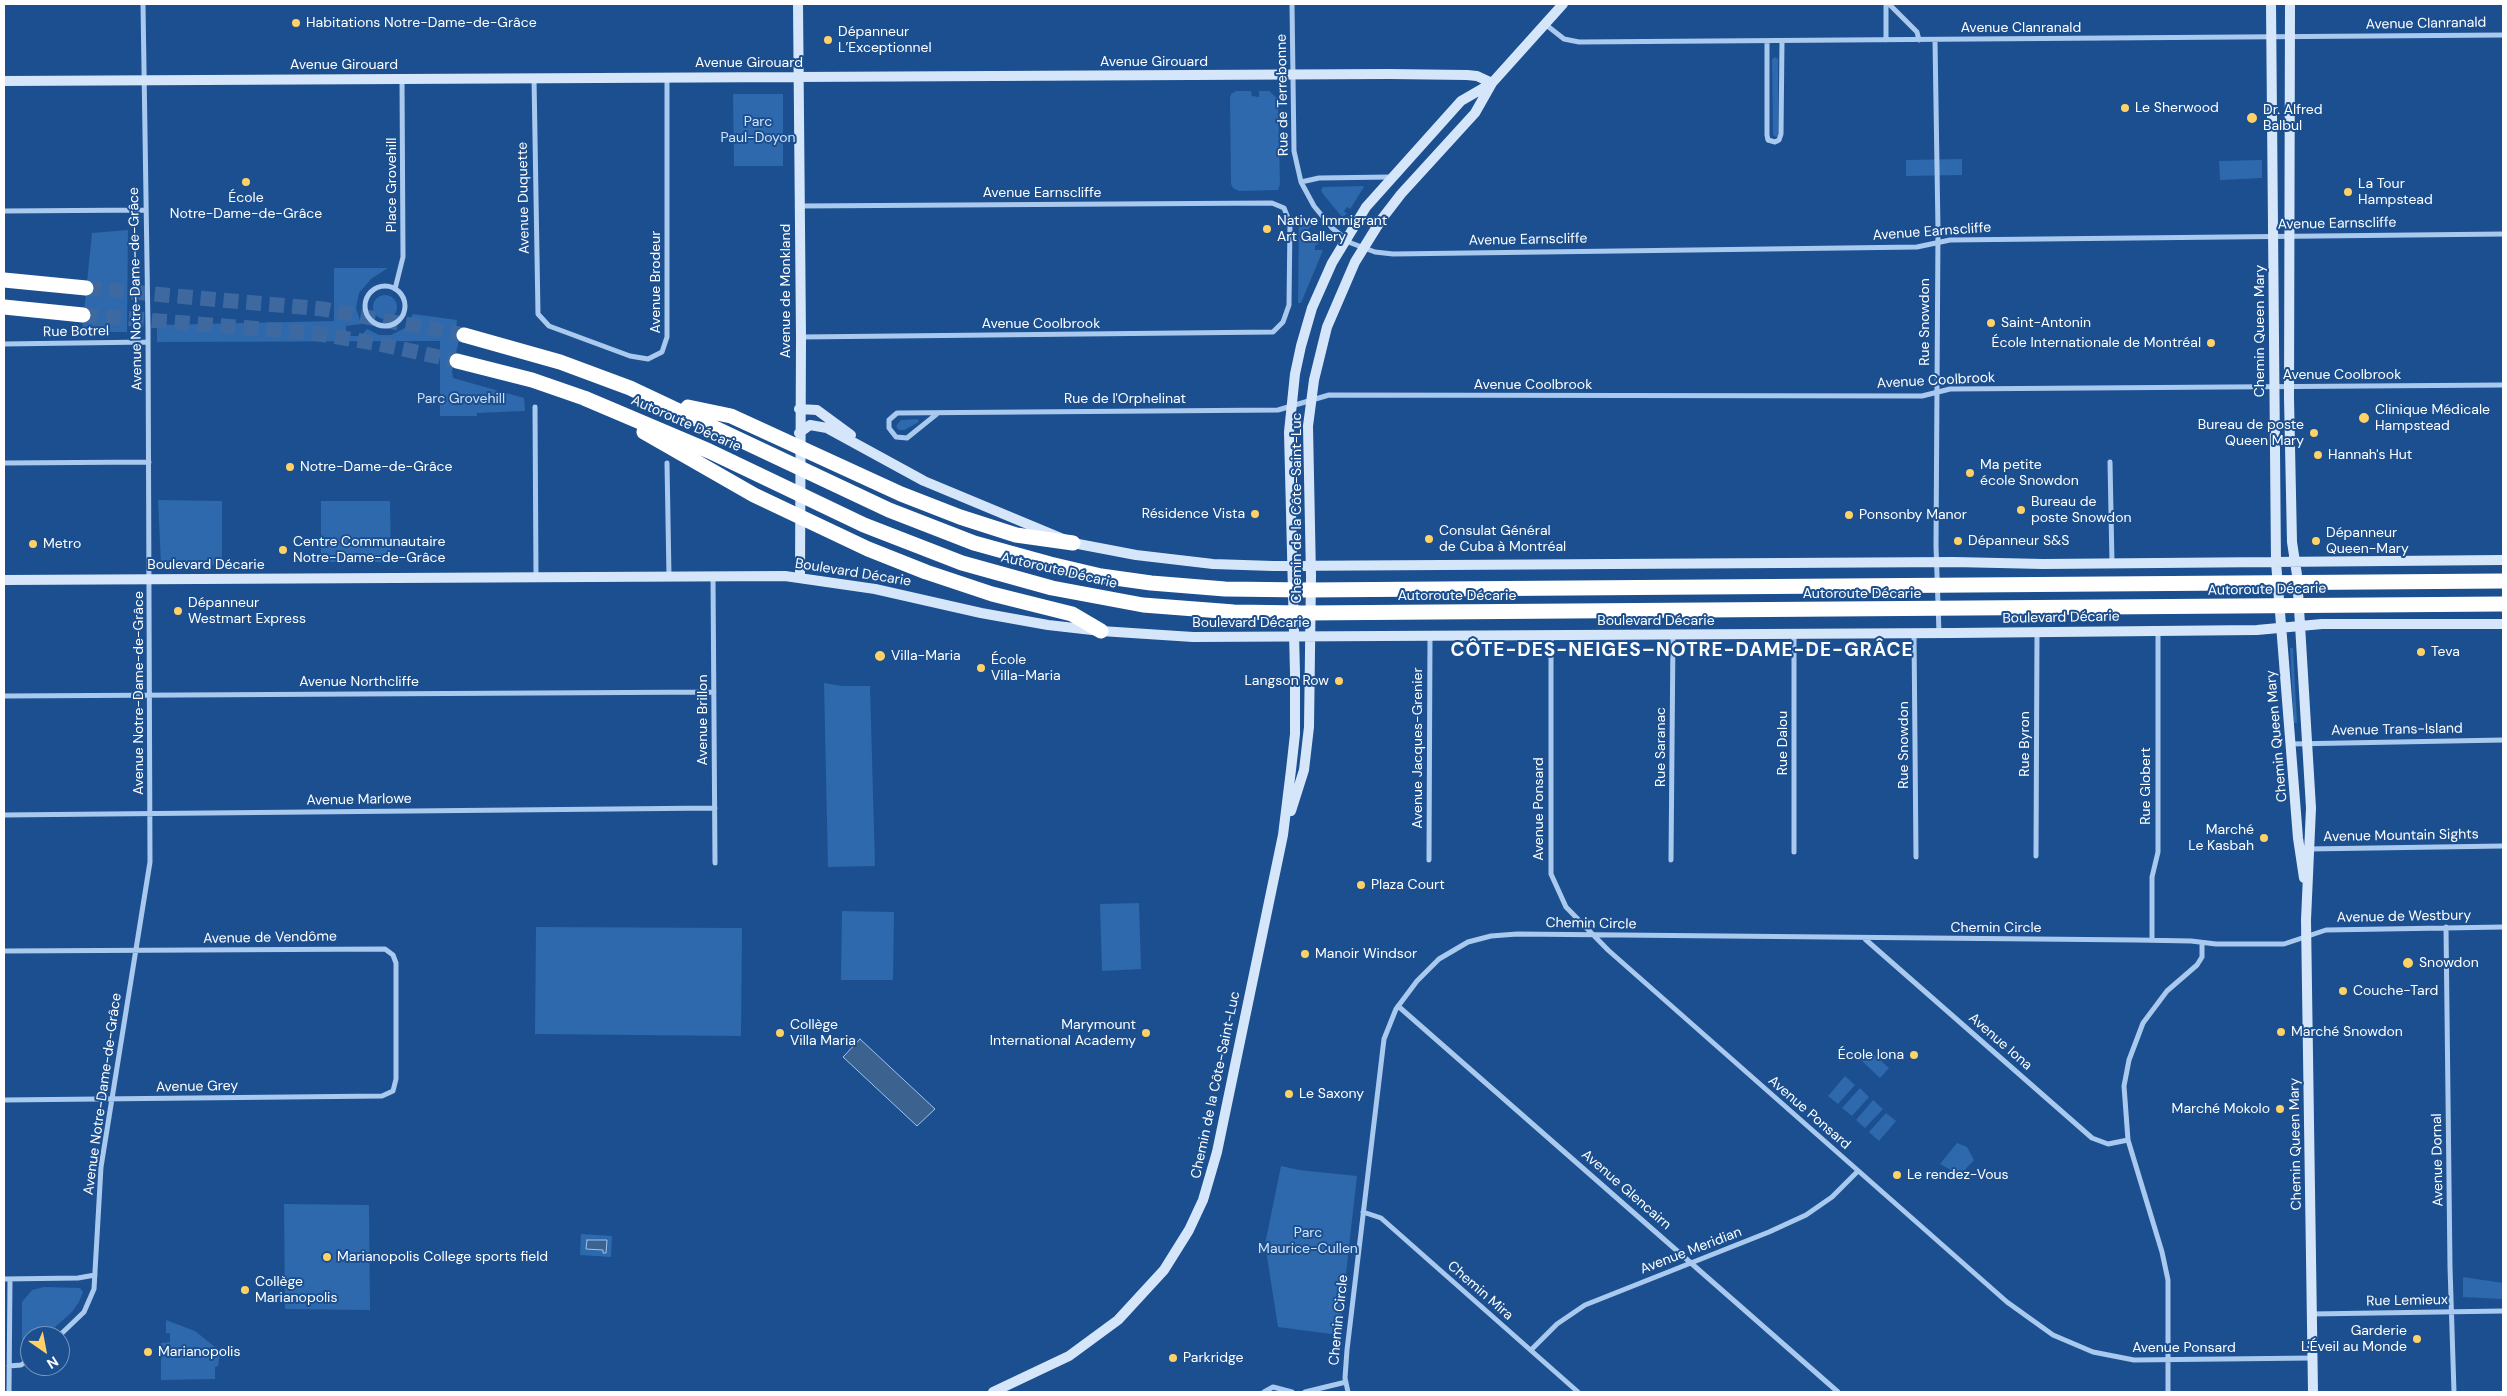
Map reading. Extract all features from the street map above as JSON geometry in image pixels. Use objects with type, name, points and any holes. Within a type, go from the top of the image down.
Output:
[{"type":"highway","points":[[4,280],[86,288]]},
{"type":"highway","points":[[4,307],[83,315]]},
{"type":"highway","name":"Autoroute Décarie","points":[[464,335],[583,369],[660,401],[889,510],[974,543],[1102,576],[1175,585],[1225,589],[1307,590],[2503,581]]},
{"type":"highway","name":"Autoroute Décarie","points":[[457,361],[532,380],[584,398],[709,451],[864,525],[938,554],[1052,588],[1150,606],[1234,612],[1321,613],[2503,604]]},
{"type":"highway","points":[[584,398],[754,495],[823,529],[887,557],[942,578],[1013,600],[1072,614],[1101,631]]},
{"type":"highway","points":[[660,401],[731,416],[907,496],[980,524],[1016,535],[1073,543]]},
{"type":"main road","name":"Avenue de Monkland","points":[[798,4],[801,337],[799,409],[800,578]]},
{"type":"main road","name":"Chemin de la Côte-Saint-Luc","points":[[1283,835],[1305,763],[1310,711],[1308,444],[1311,399],[1317,362],[1327,327],[1340,291],[1362,248],[1401,194],[1475,113],[1492,83],[1563,4]]},
{"type":"main road","name":"Chemin Queen Mary","points":[[2271,4],[2276,565],[2300,850],[2306,896]]},
{"type":"main road","name":"Chemin Queen Mary","points":[[2290,4],[2289,387],[2292,542],[2296,565],[2300,623],[2311,849],[2306,896],[2306,936],[2313,1392]]},
{"type":"main road","name":"Avenue Girouard","points":[[4,81],[1462,74],[1477,76],[1492,83]]},
{"type":"main road","name":"Chemin de la Côte-Saint-Luc","points":[[993,1392],[1061,1361],[1109,1328],[1154,1283],[1189,1230],[1203,1200],[1217,1152],[1283,835],[1295,734],[1288,448],[1297,364],[1308,321],[1318,293],[1345,239],[1390,177],[1461,101],[1492,83]]},
{"type":"main road","points":[[799,409],[813,409],[820,412],[882,458]]},
{"type":"main road","points":[[799,433],[810,425],[821,426],[924,481],[1073,543],[1117,552],[1188,562],[1292,571],[1937,567],[2112,564],[2296,565],[2503,560]]},
{"type":"main road","name":"Boulevard Décarie","points":[[4,580],[669,576],[800,578],[875,589],[1021,621],[1101,631],[1193,637],[1294,632],[1430,636],[1673,635],[1914,633],[1939,629],[2037,632],[2158,631],[2300,623],[2503,624]]},
{"type":"street","name":"Avenue Notre-Dame-de-Grâce","points":[[70,1326],[81,1316],[89,1304],[95,1275],[98,1195],[149,876],[150,579],[143,4]]},
{"type":"street","name":"Rue de Terrebonne","points":[[1292,4],[1294,151],[1301,182],[1322,217],[1345,239],[1362,248]]},
{"type":"street","points":[[1886,40],[1887,4]]},
{"type":"street","points":[[1887,4],[1917,32],[1919,40]]},
{"type":"street","name":"Avenue Clanranald","points":[[1545,24],[1564,39],[1579,42],[2503,35]]},
{"type":"street","name":"Rue Snowdon","points":[[1935,40],[1937,567],[1939,629]]},
{"type":"street","points":[[1767,41],[1767,135],[1768,140],[1772,142],[1779,140],[1781,134],[1782,41]]},
{"type":"street","name":"Avenue Duquette","points":[[534,78],[536,305],[540,318]]},
{"type":"street","name":"Avenue Brodeur","points":[[540,318],[549,326],[634,357],[654,358],[660,355],[665,348],[667,337],[667,78]]},
{"type":"street","name":"Place Grovehill","points":[[395,289],[403,257],[402,79]]},
{"type":"street","points":[[1301,182],[1319,178],[1390,177]]},
{"type":"street","name":"Avenue Earnscliffe","points":[[799,206],[1272,203],[1284,208],[1288,213],[1290,223],[1290,292],[1286,315],[1280,327]]},
{"type":"street","points":[[4,211],[146,210]]},
{"type":"street","name":"Avenue Earnscliffe","points":[[1362,248],[1394,254],[1917,247],[1950,240],[2503,234]]},
{"type":"street","points":[[379,287],[395,289],[404,301],[402,315],[390,325],[375,323],[365,310],[367,296],[379,287]]},
{"type":"street","name":"Avenue Coolbrook","points":[[801,337],[1268,333],[1280,327]]},
{"type":"street","name":"Rue Botrel","points":[[4,344],[148,342]]},
{"type":"street","name":"Avenue Coolbrook","points":[[1311,399],[1329,395],[1922,396],[1950,389],[2503,385]]},
{"type":"street","name":"Rue de l'Orphelinat","points":[[938,413],[907,438],[896,437],[889,428],[889,420],[897,413],[1278,410],[1311,399]]},
{"type":"street","points":[[535,407],[536,577]]},
{"type":"street","points":[[4,463],[149,462]]},
{"type":"street","points":[[2110,462],[2112,564]]},
{"type":"street","points":[[667,463],[669,576]]},
{"type":"street","name":"Avenue Brillon","points":[[713,576],[715,863]]},
{"type":"street","name":"Rue Globert","points":[[2152,940],[2152,877],[2158,852],[2158,631]]},
{"type":"street","name":"Rue Byron","points":[[2036,856],[2037,632]]},
{"type":"street","name":"Rue Snowdon","points":[[1914,633],[1916,857]]},
{"type":"street","name":"Rue Dalou","points":[[1794,634],[1794,852]]},
{"type":"street","name":"Avenue Ponsard","points":[[1551,635],[1551,874],[1566,907],[1594,936],[2021,1314],[2044,1330],[2072,1344],[2112,1356],[2134,1360],[2312,1358]]},
{"type":"street","name":"Rue Saranac","points":[[1671,860],[1673,635]]},
{"type":"street","name":"Avenue Jacques-Grenier","points":[[1429,860],[1430,636]]},
{"type":"street","name":"Avenue Northcliffe","points":[[4,696],[714,692]]},
{"type":"street","name":"Avenue Trans-Island","points":[[2291,744],[2503,740]]},
{"type":"street","name":"Avenue Marlowe","points":[[4,815],[715,808]]},
{"type":"street","name":"Avenue Mountain Sights","points":[[2300,850],[2503,846]]},
{"type":"street","name":"Avenue de Westbury","points":[[2306,936],[2326,930],[2503,926]]},
{"type":"street","name":"Avenue Dornal","points":[[2446,928],[2454,1392]]},
{"type":"street","name":"Chemin Circle","points":[[1348,1392],[1346,1382],[1347,1350],[1382,1048],[1389,1023],[1398,1006],[1430,966],[1468,942],[1504,935],[2152,940],[2284,944],[2306,936]]},
{"type":"street","name":"Avenue Iona","points":[[1865,938],[2092,1138],[2108,1144],[2128,1140]]},
{"type":"street","points":[[2168,1392],[2169,1360],[2166,1271],[2128,1140],[2124,1086],[2134,1043],[2143,1023],[2157,1003],[2200,961],[2202,943]]},
{"type":"street","name":"Avenue de Vendôme","points":[[4,951],[379,948],[388,950],[395,958],[396,970],[396,1084],[390,1094]]},
{"type":"street","name":"Avenue Glencairn","points":[[1398,1006],[1838,1392]]},
{"type":"street","name":"Avenue Grey","points":[[4,1100],[378,1096],[390,1094]]},
{"type":"street","name":"Avenue Meridian","points":[[1531,1350],[1557,1324],[1578,1309],[1806,1215],[1832,1197],[1858,1171]]},
{"type":"street","name":"Chemin Mira","points":[[1363,1212],[1381,1218],[1578,1392]]},
{"type":"street","points":[[9,1392],[7,1279],[78,1278],[95,1275]]},
{"type":"street","name":"Rue Lemieux","points":[[2312,1314],[2503,1311]]},
{"type":"street","points":[[9,1366],[20,1365]]},
{"type":"street","points":[[1305,1392],[1346,1382]]},
{"type":"street","points":[[1264,1392],[1273,1386],[1292,1392]]},
{"type":"green space","points":[[1775,57],[1778,59],[1778,136],[1776,137],[1773,135],[1772,59]]},
{"type":"green space","points":[[1236,91],[1251,91],[1252,96],[1259,97],[1259,91],[1269,91],[1278,99],[1280,184],[1278,190],[1239,191],[1233,188],[1231,184],[1230,98],[1231,94]]},
{"type":"green space","name":"Parc Paul-Doyon","points":[[733,94],[783,94],[783,166],[734,166]]},
{"type":"green space","points":[[1962,159],[1962,175],[1906,176],[1906,160]]},
{"type":"green space","points":[[2262,160],[2262,178],[2220,180],[2219,161]]},
{"type":"green space","points":[[1323,187],[1364,187],[1350,209],[1347,207],[1344,211],[1347,214],[1342,217],[1323,194],[1321,190]]},
{"type":"green space","points":[[1301,214],[1311,227],[1308,229],[1311,234],[1315,232],[1322,240],[1315,246],[1315,250],[1323,250],[1301,303],[1298,303],[1299,215]]},
{"type":"green space","points":[[128,230],[127,332],[82,332],[92,233]]},
{"type":"green space","name":"Parc Grovehill","points":[[334,268],[388,268],[371,279],[359,293],[356,308],[361,324],[346,326],[346,336],[361,336],[367,329],[379,335],[391,335],[405,328],[413,314],[457,320],[456,331],[460,335],[452,371],[453,378],[524,398],[525,411],[477,413],[477,416],[440,416],[440,341],[157,342],[157,325],[334,321]]},
{"type":"green space","points":[[385,295],[390,296],[396,302],[396,312],[390,318],[385,319],[380,318],[374,312],[373,307],[374,302],[380,296]]},
{"type":"green space","points":[[918,419],[919,422],[904,430],[899,430],[896,426],[901,420]]},
{"type":"green space","points":[[158,500],[222,501],[222,565],[195,565],[194,562],[188,562],[188,565],[161,564]]},
{"type":"green space","points":[[321,501],[390,501],[391,562],[324,562],[321,554]]},
{"type":"green space","points":[[2290,648],[2293,648],[2297,723],[2294,723]]},
{"type":"green space","points":[[824,683],[842,686],[870,686],[875,866],[828,867]]},
{"type":"green space","points":[[1139,903],[1141,969],[1102,971],[1100,904]]},
{"type":"green space","points":[[842,911],[894,912],[893,980],[841,980]]},
{"type":"green space","points":[[536,927],[742,928],[741,1036],[535,1034]]},
{"type":"green space","points":[[1870,1051],[1889,1068],[1880,1078],[1861,1060]]},
{"type":"green space","points":[[1845,1076],[1855,1085],[1838,1104],[1828,1096]]},
{"type":"green space","points":[[1860,1088],[1869,1097],[1852,1116],[1842,1108]]},
{"type":"green space","points":[[1873,1100],[1883,1109],[1865,1128],[1856,1120]]},
{"type":"green space","points":[[1886,1113],[1896,1121],[1879,1141],[1869,1132]]},
{"type":"green space","points":[[1957,1143],[1967,1147],[1974,1160],[1960,1175],[1940,1164]]},
{"type":"green space","name":"Parc Maurice-Cullen","points":[[1281,1166],[1299,1170],[1357,1176],[1339,1335],[1278,1327],[1265,1244]]},
{"type":"green space","name":"Marianopolis College sports field","points":[[284,1204],[369,1205],[370,1310],[285,1309]]},
{"type":"green space","points":[[581,1234],[612,1236],[611,1257],[580,1255]]},
{"type":"green space","points":[[2463,1277],[2503,1283],[2503,1299],[2463,1297]]},
{"type":"green space","points":[[44,1287],[80,1288],[83,1292],[72,1312],[56,1326],[22,1326],[22,1302],[32,1290]]},
{"type":"green space","points":[[166,1320],[195,1331],[220,1351],[218,1366],[215,1367],[215,1379],[161,1380],[161,1343],[170,1342],[170,1333],[166,1333]]},
{"type":"shaded area","points":[[860,1039],[935,1109],[917,1126],[843,1057]]},
{"type":"shaded area","points":[[587,1240],[607,1240],[606,1253],[603,1253],[603,1250],[586,1249]]},
{"type":"tunnel","points":[[86,288],[323,309],[464,335]]},
{"type":"tunnel","points":[[83,315],[313,333],[380,344],[457,361]]},
{"type":"place","name":"Habitations Notre-Dame-de-Grâce","points":[[296,23]]},
{"type":"place","name":"Dépanneur L’Exceptionnel","points":[[828,40]]},
{"type":"place","name":"Le Sherwood","points":[[2125,108]]},
{"type":"place","name":"Dr. Alfred Balbul","points":[[2252,118]]},
{"type":"place","name":"École Notre-Dame-de-Grâce","points":[[246,182]]},
{"type":"place","name":"La Tour Hampstead","points":[[2348,192]]},
{"type":"place","name":"Native Immigrant Art Gallery","points":[[1267,229]]},
{"type":"place","name":"Saint-Antonin","points":[[1991,323]]},
{"type":"place","name":"École Internationale de Montréal","points":[[2211,343]]},
{"type":"place","name":"Clinique Médicale Hampstead","points":[[2364,418]]},
{"type":"place","name":"Bureau de poste Queen Mary","points":[[2314,433]]},
{"type":"place","name":"Hannah's Hut","points":[[2318,455]]},
{"type":"place","name":"Notre-Dame-de-Grâce","points":[[290,467]]},
{"type":"place","name":"Ma petite école Snowdon","points":[[1970,473]]},
{"type":"place","name":"Bureau de poste Snowdon","points":[[2021,510]]},
{"type":"place","name":"Résidence Vista","points":[[1255,514]]},
{"type":"place","name":"Ponsonby Manor","points":[[1849,515]]},
{"type":"place","name":"Consulat Général de Cuba à Montréal","points":[[1429,539]]},
{"type":"place","name":"Dépanneur S&S","points":[[1958,541]]},
{"type":"place","name":"Dépanneur Queen-Mary","points":[[2316,541]]},
{"type":"place","name":"Metro","points":[[33,544]]},
{"type":"place","name":"Centre Communautaire Notre-Dame-de-Grâce","points":[[283,550]]},
{"type":"place","name":"Dépanneur Westmart Express","points":[[178,611]]},
{"type":"place","name":"Teva","points":[[2421,652]]},
{"type":"place","name":"Villa-Maria","points":[[880,656]]},
{"type":"place","name":"École Villa-Maria","points":[[981,668]]},
{"type":"place","name":"Langson Row","points":[[1339,681]]},
{"type":"place","name":"Marché Le Kasbah","points":[[2264,838]]},
{"type":"place","name":"Plaza Court","points":[[1361,885]]},
{"type":"place","name":"Manoir Windsor","points":[[1305,954]]},
{"type":"place","name":"Snowdon","points":[[2408,963]]},
{"type":"place","name":"Couche-Tard","points":[[2343,991]]},
{"type":"place","name":"Marché Snowdon","points":[[2281,1032]]},
{"type":"place","name":"Collège Villa Maria","points":[[780,1033]]},
{"type":"place","name":"Marymount International Academy","points":[[1146,1033]]},
{"type":"place","name":"École Iona","points":[[1914,1055]]},
{"type":"place","name":"Le Saxony","points":[[1289,1094]]},
{"type":"place","name":"Marché Mokolo","points":[[2280,1109]]},
{"type":"place","name":"Le rendez-Vous","points":[[1897,1175]]},
{"type":"place","name":"Marianopolis College sports field","points":[[327,1257]]},
{"type":"place","name":"Collège Marianopolis","points":[[245,1290]]},
{"type":"place","name":"Garderie L'Éveil au Monde","points":[[2417,1339]]},
{"type":"place","name":"Marianopolis","points":[[148,1352]]},
{"type":"place","name":"Parkridge","points":[[1173,1358]]},
{"type":"district","name":"CÔTE-DES-NEIGES–NOTRE-DAME-DE-GRÂCE","points":[[1682,651]]}]
